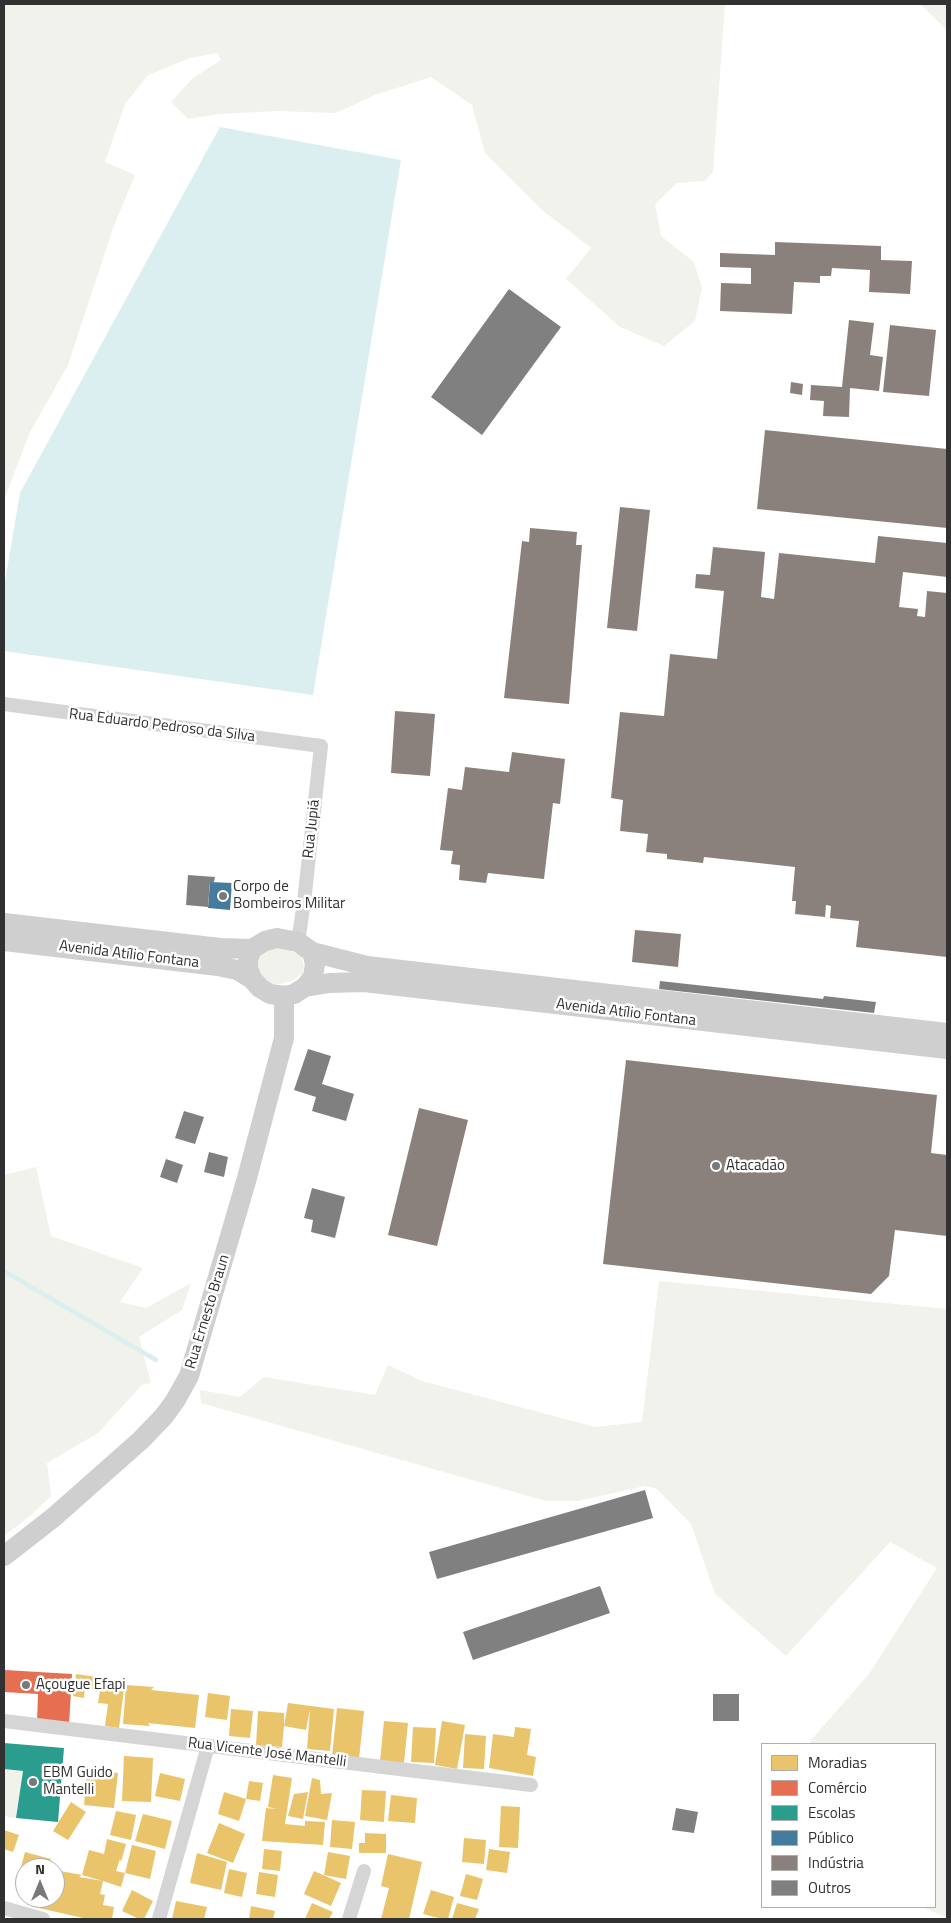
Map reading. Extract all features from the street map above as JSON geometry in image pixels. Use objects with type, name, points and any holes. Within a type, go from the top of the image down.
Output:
[{"type":"main road","name":"Avenida Atílio Fontana","points":[[4,923],[220,948],[252,949]]},
{"type":"main road","points":[[277,938],[305,947],[314,964],[313,977],[305,987],[294,994],[284,996],[270,994],[260,988],[252,979],[248,968],[248,959],[252,949],[265,941],[277,938]]},
{"type":"main road","name":"Avenida Atílio Fontana","points":[[4,940],[218,966],[236,970],[252,979]]},
{"type":"main road","name":"Avenida Atílio Fontana","points":[[305,947],[367,966],[947,1033]]},
{"type":"main road","name":"Avenida Atílio Fontana","points":[[305,987],[364,982],[947,1049]]},
{"type":"main road","name":"Rua Ernesto Braun","points":[[4,1556],[54,1517],[141,1440],[164,1416],[186,1382],[247,1178],[284,1038],[284,996]]},
{"type":"street","name":"Rua Eduardo Pedroso da Silva","points":[[4,704],[321,746]]},
{"type":"street","name":"Rua Jupiá","points":[[305,947],[304,902],[321,746]]},
{"type":"street","name":"Rua Vicente José Mantelli","points":[[4,1721],[531,1785]]},
{"type":"street","points":[[159,1919],[208,1746]]},
{"type":"street","points":[[349,1919],[364,1871]]},
{"type":"street","points":[[4,1908],[43,1919]]},
{"type":"shaded area","points":[[4,4],[725,4],[713,172],[705,181],[677,183],[655,204],[661,236],[694,262],[702,288],[695,321],[664,346],[620,327],[566,279],[591,248],[542,210],[485,153],[472,105],[431,77],[375,95],[336,113],[278,111],[219,114],[188,119],[171,102],[193,78],[221,60],[217,53],[190,58],[148,75],[125,104],[105,162],[135,175],[113,228],[68,365],[30,432],[4,500]]},
{"type":"shaded area","points":[[920,4],[947,4],[947,30]]},
{"type":"shaded area","points":[[220,127],[401,160],[313,695],[4,651],[4,587],[20,493]]},
{"type":"shaded area","points":[[275,948],[284,948],[302,956],[303,973],[294,980],[280,984],[269,982],[259,975],[256,960],[262,952]]},
{"type":"shaded area","points":[[36,1167],[51,1236],[143,1268],[120,1302],[146,1308],[191,1283],[182,1310],[139,1337],[151,1383],[142,1385],[98,1433],[47,1463],[51,1496],[30,1516],[4,1536],[4,1175]]},
{"type":"shaded area","points":[[659,1281],[947,1309],[947,1918],[924,1908],[936,1908],[936,1743],[811,1743],[810,1741],[869,1674],[937,1568],[890,1542],[786,1656],[715,1594],[691,1524],[657,1489],[645,1486],[578,1501],[546,1501],[201,1403],[200,1390],[240,1397],[264,1377],[375,1395],[388,1365],[422,1381],[595,1427],[642,1422]]},
{"type":"shaded area","points":[[4,1769],[23,1771],[16,1818],[4,1816]]},
{"type":"building: Moradias","points":[[76,1674],[125,1681],[119,1728],[105,1726],[108,1704],[98,1703],[100,1690],[85,1688],[84,1698],[73,1696]]},
{"type":"building: Moradias","points":[[126,1685],[154,1687],[151,1690],[199,1695],[195,1728],[148,1723],[150,1726],[123,1724]]},
{"type":"building: Moradias","points":[[208,1693],[230,1696],[227,1720],[205,1717]]},
{"type":"building: Moradias","points":[[288,1703],[334,1709],[330,1751],[307,1749],[310,1709],[306,1730],[284,1726]]},
{"type":"building: Moradias","points":[[337,1708],[364,1711],[359,1759],[332,1756]]},
{"type":"building: Moradias","points":[[231,1709],[253,1711],[250,1738],[229,1736]]},
{"type":"building: Moradias","points":[[258,1711],[284,1713],[282,1747],[256,1745]]},
{"type":"building: Moradias","points":[[384,1721],[408,1723],[404,1763],[380,1761]]},
{"type":"building: Moradias","points":[[442,1721],[465,1725],[457,1769],[435,1765]]},
{"type":"building: Moradias","points":[[413,1727],[436,1728],[434,1763],[411,1762]]},
{"type":"building: Moradias","points":[[515,1727],[531,1729],[527,1755],[536,1757],[533,1776],[489,1768],[493,1734],[514,1737]]},
{"type":"building: Moradias","points":[[465,1734],[486,1736],[484,1769],[463,1768]]},
{"type":"building: Moradias","points":[[124,1756],[153,1758],[151,1802],[122,1801]]},
{"type":"building: Moradias","points":[[87,1769],[118,1773],[114,1808],[84,1805]]},
{"type":"building: Moradias","points":[[160,1773],[185,1779],[180,1801],[155,1796]]},
{"type":"building: Moradias","points":[[273,1775],[292,1778],[285,1824],[305,1826],[305,1821],[325,1822],[323,1845],[262,1841],[266,1808],[277,1809],[268,1807]]},
{"type":"building: Moradias","points":[[312,1778],[320,1780],[321,1794],[332,1793],[327,1820],[305,1816]]},
{"type":"building: Moradias","points":[[249,1781],[263,1783],[260,1801],[246,1799]]},
{"type":"building: Moradias","points":[[362,1790],[386,1791],[384,1822],[360,1820]]},
{"type":"building: Moradias","points":[[224,1792],[246,1799],[239,1821],[218,1814]]},
{"type":"building: Moradias","points":[[308,1792],[303,1819],[288,1816],[294,1794]]},
{"type":"building: Moradias","points":[[391,1795],[417,1798],[415,1823],[388,1821]]},
{"type":"building: Moradias","points":[[71,1802],[86,1812],[68,1840],[53,1831]]},
{"type":"building: Moradias","points":[[501,1806],[520,1807],[518,1848],[499,1847]]},
{"type":"building: Moradias","points":[[116,1811],[136,1815],[131,1840],[110,1835]]},
{"type":"building: Moradias","points":[[143,1814],[172,1821],[165,1849],[135,1841]]},
{"type":"building: Moradias","points":[[332,1820],[355,1822],[352,1849],[330,1847]]},
{"type":"building: Moradias","points":[[219,1823],[245,1834],[233,1863],[207,1853]]},
{"type":"building: Moradias","points":[[4,1830],[19,1835],[13,1852],[4,1849]]},
{"type":"building: Moradias","points":[[365,1833],[386,1834],[386,1853],[359,1853],[359,1843],[365,1843]]},
{"type":"building: Moradias","points":[[464,1838],[486,1840],[484,1864],[462,1862]]},
{"type":"building: Moradias","points":[[107,1839],[126,1844],[121,1862],[120,1859],[116,1871],[125,1873],[121,1887],[82,1875],[89,1850],[104,1854]]},
{"type":"building: Moradias","points":[[132,1845],[156,1851],[150,1879],[125,1873]]},
{"type":"building: Moradias","points":[[264,1849],[282,1851],[280,1871],[262,1869]]},
{"type":"building: Moradias","points":[[489,1849],[510,1852],[507,1873],[486,1870]]},
{"type":"building: Moradias","points":[[25,1852],[47,1858],[23,1858]]},
{"type":"building: Moradias","points":[[328,1852],[350,1856],[346,1879],[324,1875]]},
{"type":"building: Moradias","points":[[197,1853],[227,1862],[221,1890],[190,1883]]},
{"type":"building: Moradias","points":[[388,1854],[422,1862],[409,1919],[381,1919],[389,1888],[381,1886]]},
{"type":"building: Moradias","points":[[229,1869],[247,1873],[242,1897],[224,1893]]},
{"type":"building: Moradias","points":[[314,1871],[341,1883],[331,1906],[304,1894]]},
{"type":"building: Moradias","points":[[65,1872],[82,1875],[79,1877],[103,1881],[100,1894],[105,1895],[103,1905],[114,1907],[112,1919],[83,1919],[39,1908],[65,1908]]},
{"type":"building: Moradias","points":[[259,1872],[278,1875],[275,1897],[256,1894]]},
{"type":"building: Moradias","points":[[466,1874],[483,1879],[477,1900],[460,1896]]},
{"type":"building: Moradias","points":[[132,1890],[153,1901],[144,1919],[139,1919],[122,1911]]},
{"type":"building: Moradias","points":[[431,1890],[454,1897],[448,1919],[423,1914]]},
{"type":"building: Moradias","points":[[176,1901],[207,1907],[204,1919],[172,1919]]},
{"type":"building: Moradias","points":[[312,1903],[333,1912],[329,1919],[305,1919]]},
{"type":"building: Moradias","points":[[457,1903],[479,1909],[475,1919],[452,1919]]},
{"type":"building: Moradias","points":[[251,1906],[275,1911],[273,1919],[249,1919]]},
{"type":"building: Comércio","points":[[5,1670],[72,1674],[69,1725],[37,1723],[38,1694],[4,1692]]},
{"type":"building: Escolas","name":"EBM Guido Mantelli","points":[[4,1743],[64,1748],[58,1822],[16,1818],[23,1771],[4,1769]]},
{"type":"building: Público","points":[[210,882],[232,883],[230,910],[208,908]]},
{"type":"building: Indústria","points":[[775,242],[881,246],[881,260],[912,261],[910,294],[869,292],[870,270],[832,268],[831,276],[820,276],[820,283],[794,282],[792,314],[720,311],[721,283],[751,284],[751,268],[720,267],[720,253],[775,255]]},
{"type":"building: Indústria","points":[[849,320],[874,323],[870,355],[883,357],[879,391],[850,388],[849,417],[823,416],[824,401],[810,400],[811,385],[842,387]]},
{"type":"building: Indústria","points":[[890,325],[936,330],[929,396],[883,392]]},
{"type":"building: Indústria","points":[[791,382],[803,384],[802,395],[790,393]]},
{"type":"building: Indústria","points":[[765,430],[947,449],[947,528],[757,509]]},
{"type":"building: Indústria","points":[[620,507],[650,510],[637,631],[607,628]]},
{"type":"building: Indústria","points":[[530,528],[577,532],[576,545],[582,545],[569,704],[504,698],[522,541],[529,542]]},
{"type":"building: Indústria","points":[[878,536],[947,543],[947,577],[903,572],[899,607],[918,609],[917,616],[925,617],[927,591],[947,593],[947,957],[856,947],[859,921],[830,918],[831,906],[826,905],[825,917],[795,914],[796,901],[792,901],[795,867],[704,857],[703,863],[667,859],[667,854],[646,852],[648,834],[620,831],[623,800],[611,798],[620,712],[664,716],[670,654],[717,659],[724,591],[695,588],[696,574],[710,575],[713,547],[765,552],[761,597],[774,599],[779,553],[875,563]]},
{"type":"building: Indústria","points":[[395,711],[435,714],[430,776],[391,773]]},
{"type":"building: Indústria","points":[[512,752],[565,759],[560,804],[553,803],[544,879],[488,873],[486,883],[459,880],[460,865],[451,864],[453,851],[440,850],[448,788],[462,790],[465,767],[509,772]]},
{"type":"building: Indústria","points":[[635,930],[681,934],[678,967],[632,962]]},
{"type":"building: Indústria","points":[[626,1060],[937,1095],[931,1153],[947,1155],[947,1236],[895,1230],[889,1276],[871,1294],[603,1264]]},
{"type":"building: Indústria","points":[[419,1108],[468,1120],[437,1246],[388,1235]]},
{"type":"building: Outros","points":[[509,289],[561,327],[482,435],[431,397]]},
{"type":"building: Outros","points":[[188,875],[215,877],[214,882],[210,882],[208,907],[186,905]]},
{"type":"building: Outros","points":[[660,981],[823,999],[824,996],[876,1002],[874,1013],[659,989]]},
{"type":"building: Outros","points":[[308,1049],[331,1056],[322,1084],[354,1094],[346,1121],[312,1111],[316,1097],[294,1090]]},
{"type":"building: Outros","points":[[184,1111],[204,1117],[195,1144],[175,1138]]},
{"type":"building: Outros","points":[[209,1152],[228,1157],[224,1177],[204,1172]]},
{"type":"building: Outros","points":[[166,1159],[183,1165],[177,1183],[160,1177]]},
{"type":"building: Outros","points":[[312,1188],[345,1197],[335,1238],[311,1232],[313,1220],[304,1218]]},
{"type":"building: Outros","points":[[645,1490],[653,1518],[437,1579],[429,1552]]},
{"type":"building: Outros","points":[[600,1586],[610,1613],[473,1660],[463,1632]]},
{"type":"building: Outros","points":[[713,1694],[739,1694],[739,1721],[713,1721]]},
{"type":"building: Outros","points":[[676,1808],[698,1812],[694,1833],[672,1830]]},
{"type":"waterway","points":[[4,1271],[156,1360]]},
{"type":"place","name":"Corpo de Bombeiros Militar","points":[[223,896]]},
{"type":"place","name":"Atacadão","points":[[716,1166]]},
{"type":"place","name":"Açougue Efapi","points":[[26,1685]]},
{"type":"place","name":"EBM Guido Mantelli","points":[[33,1782]]}]
